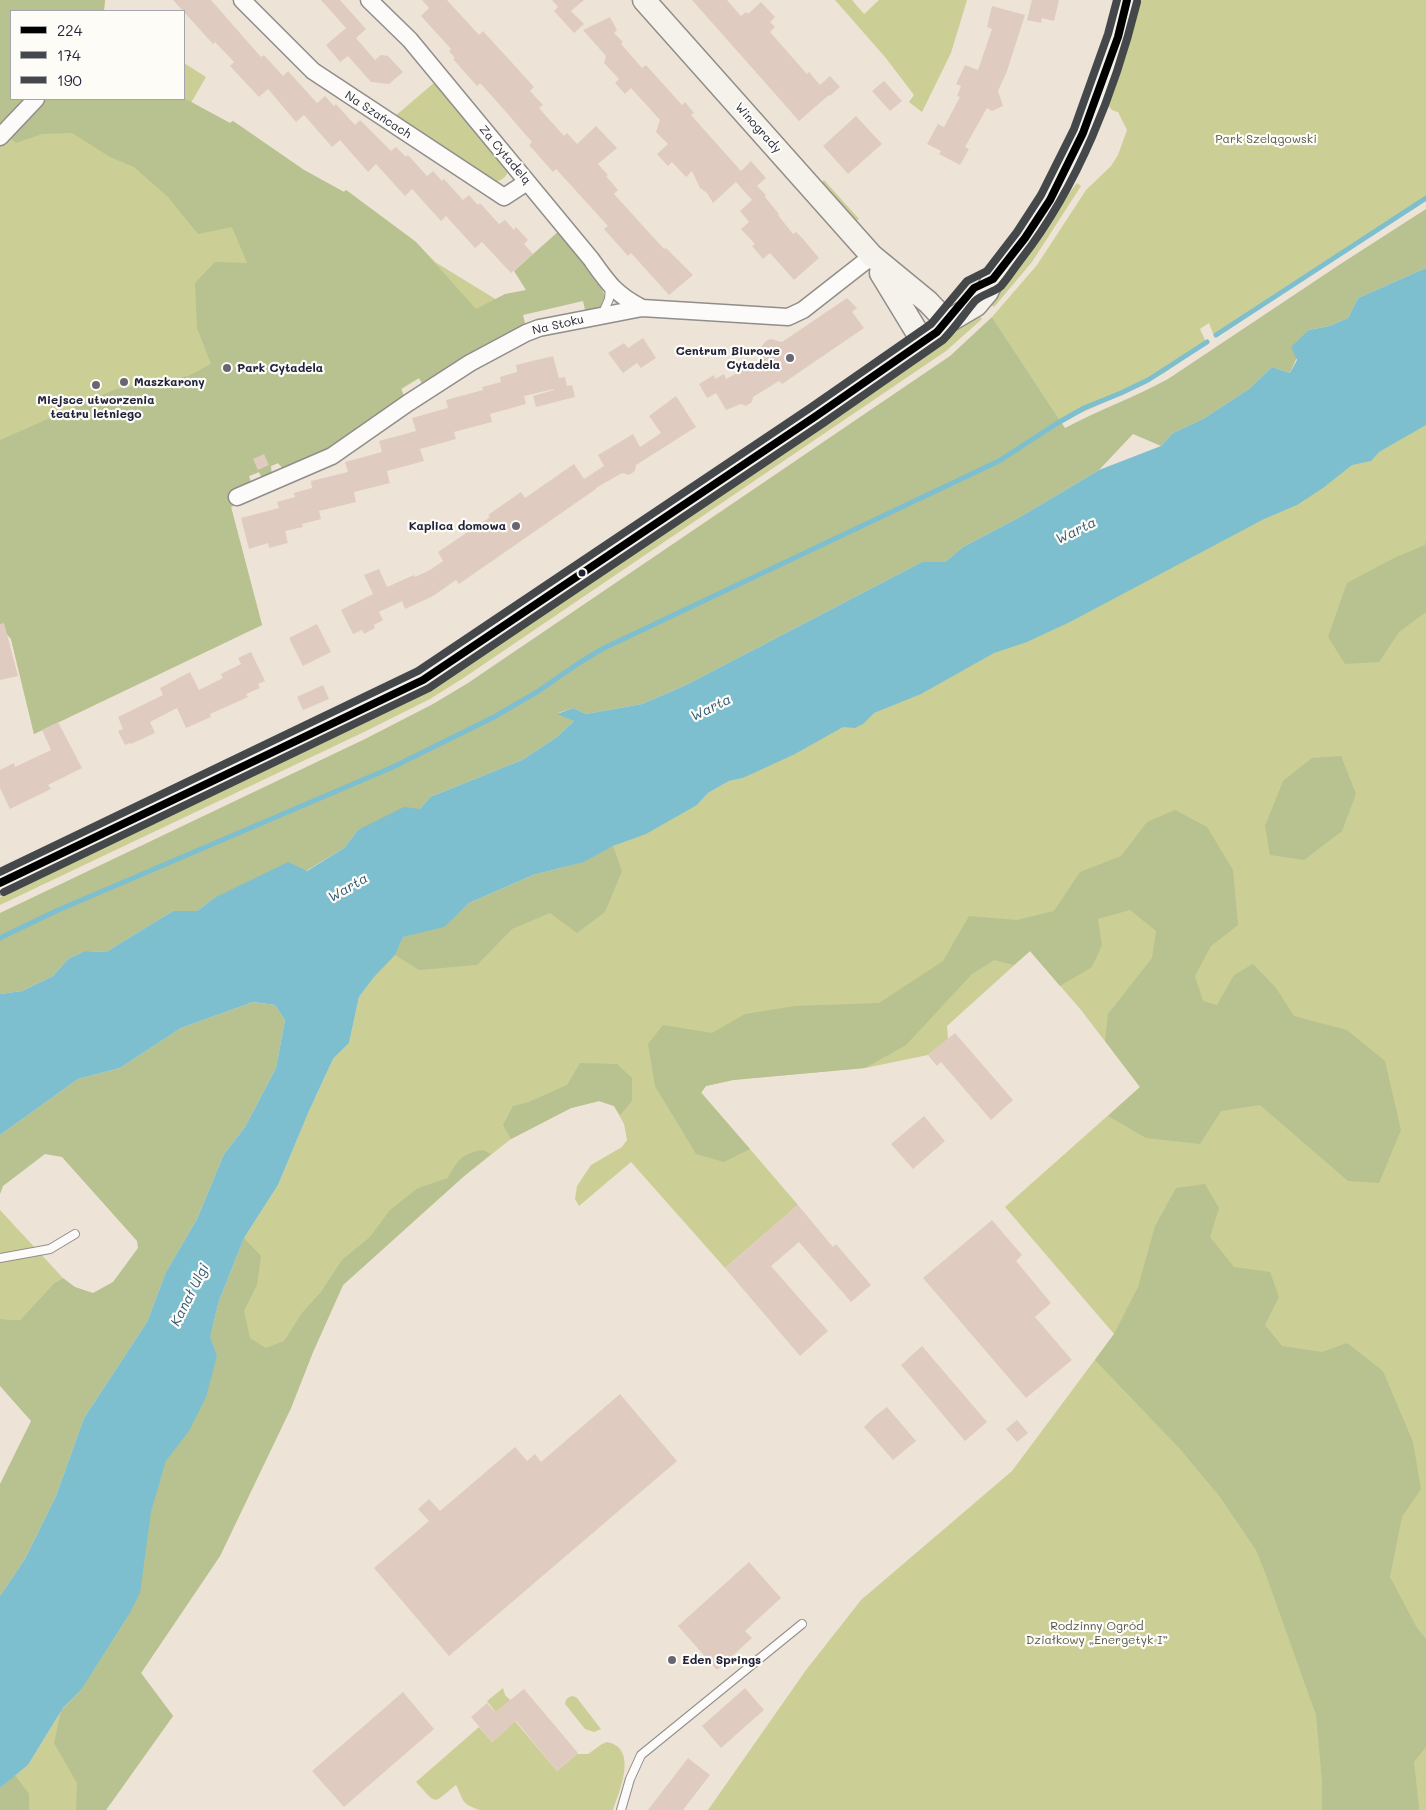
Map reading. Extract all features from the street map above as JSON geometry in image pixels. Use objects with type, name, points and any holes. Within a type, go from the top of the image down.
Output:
[{"type":"street","name":"Na Szańcach","points":[[242,0],[313,71],[504,198],[527,182]]},
{"type":"street","name":"Za Cytadelą","points":[[369,0],[410,40],[591,259],[610,286],[627,300],[642,308]]},
{"type":"street","name":"Winogrady","points":[[644,0],[872,256],[928,302],[947,322]]},
{"type":"street","points":[[0,883],[423,680],[923,342],[947,322],[966,296],[979,284],[993,279],[1043,211],[1062,179],[1078,145],[1113,53],[1127,0]]},
{"type":"street","points":[[0,137],[35,100]]},
{"type":"street","name":"Winogrady","points":[[872,256],[923,342]]},
{"type":"street","name":"Na Stoku","points":[[237,497],[332,456],[470,363],[526,333],[554,324],[642,308],[788,317],[803,310],[872,256]]},
{"type":"lane","points":[[601,316],[609,300],[610,286]]},
{"type":"lane","points":[[0,1258],[50,1249],[75,1234]]},
{"type":"lane","points":[[621,1810],[630,1779],[641,1754],[802,1624]]},
{"type":"green space","name":"Park Cytadela","points":[[0,0],[105,0],[104,10],[10,10],[10,100],[185,100],[185,64],[206,77],[191,103],[230,123],[233,121],[304,170],[344,192],[346,190],[416,242],[435,262],[497,300],[424,387],[419,378],[282,468],[278,463],[271,466],[272,473],[263,480],[259,472],[249,476],[231,494],[235,505],[231,507],[262,625],[34,734],[11,639],[0,626]]},
{"type":"green space","name":"Park Cytadela","points":[[0,0],[105,0],[104,10],[10,10],[10,100],[185,99],[230,123],[233,121],[304,170],[344,192],[346,190],[416,242],[476,309],[505,294],[526,290],[514,271],[560,230],[599,282],[605,296],[600,308],[586,314],[583,301],[523,315],[526,327],[424,387],[419,378],[401,388],[405,399],[342,443],[284,469],[278,463],[271,466],[271,476],[263,480],[259,472],[249,476],[252,485],[231,494],[235,505],[231,507],[262,625],[34,734],[11,639],[0,626],[0,440],[116,389],[188,376],[211,364],[197,328],[195,283],[215,262],[247,263],[232,227],[198,234],[168,197],[134,167],[110,157],[72,133],[42,134],[16,143],[0,128]]},
{"type":"green space","points":[[835,0],[852,0],[864,14],[879,0],[967,0],[951,53],[922,112],[909,102],[914,95],[885,57]]},
{"type":"green space","name":"Park Szelągowski","points":[[1139,0],[1426,0],[1426,201],[1337,257],[1217,337],[1214,336],[1209,323],[1200,329],[1207,344],[1164,373],[1143,385],[1061,422],[992,317],[1037,265],[1086,190],[1111,166],[1118,155],[1127,130],[1118,112],[1111,109],[1108,101],[1126,52]]},
{"type":"green space","points":[[435,82],[508,168],[504,178],[494,183],[394,117]]},
{"type":"green space","points":[[824,180],[859,219],[855,222],[821,183]]},
{"type":"green space","points":[[1077,183],[1081,186],[1032,262],[994,307],[987,302],[1021,264]]},
{"type":"green space","points":[[1426,209],[1426,268],[1358,298],[1348,318],[1329,326],[1309,330],[1290,373],[1272,367],[1249,389],[1203,419],[1173,433],[1161,446],[1133,434],[1099,470],[1020,517],[963,547],[945,562],[922,562],[686,685],[642,704],[586,714],[573,708],[558,713],[574,721],[557,737],[522,760],[430,797],[420,809],[358,830],[344,848],[306,871],[214,898],[197,911],[173,911],[106,952],[85,951],[68,959],[53,976],[22,991],[0,994],[0,913],[365,739],[433,704],[468,683],[950,356],[992,317],[1065,428],[1168,379]]},
{"type":"green space","points":[[977,313],[982,319],[946,351],[430,699],[0,905],[0,897],[429,691],[941,345]]},
{"type":"green space","name":"Rodzinny Ogród Działkowy „Energetyk I”","points":[[1426,415],[1426,1810],[708,1810],[806,1670],[861,1600],[1012,1471],[1114,1334],[1005,1207],[1140,1087],[1081,1010],[1030,951],[947,1026],[948,1039],[928,1055],[865,1068],[733,1080],[706,1086],[701,1092],[798,1205],[725,1268],[631,1162],[579,1206],[575,1199],[577,1186],[591,1165],[622,1147],[627,1140],[624,1124],[614,1106],[599,1101],[571,1108],[511,1139],[463,1177],[343,1285],[313,1352],[291,1408],[220,1556],[141,1673],[173,1716],[106,1810],[0,1810],[0,1788],[28,1765],[63,1708],[81,1690],[244,1238],[278,1185],[333,1059],[349,1043],[359,997],[403,937],[613,846],[697,805],[708,793],[729,781],[743,778]]},
{"type":"green space","points":[[1426,541],[1426,612],[1399,632],[1379,662],[1345,664],[1328,637],[1347,583],[1394,558],[1425,545]]},
{"type":"green space","points":[[1341,756],[1356,794],[1342,831],[1304,860],[1270,855],[1265,826],[1283,781],[1312,758]]},
{"type":"green space","points":[[1175,810],[1207,827],[1233,870],[1238,925],[1211,946],[1195,976],[1203,1001],[1217,1005],[1234,975],[1253,964],[1276,988],[1294,1016],[1347,1030],[1385,1061],[1401,1130],[1379,1183],[1348,1181],[1260,1105],[1221,1111],[1200,1144],[1146,1138],[1108,1116],[1140,1087],[1105,1041],[1108,1014],[1152,958],[1156,931],[1130,910],[1098,919],[1102,945],[1092,967],[1060,986],[1030,951],[1014,965],[994,960],[972,974],[906,1045],[865,1068],[733,1080],[706,1086],[701,1093],[750,1149],[724,1162],[696,1154],[655,1086],[648,1044],[663,1025],[712,1033],[745,1014],[795,1006],[879,1003],[943,961],[969,916],[1017,920],[1054,911],[1080,872],[1121,856],[1147,822]]},
{"type":"green space","points":[[613,846],[622,871],[605,912],[577,933],[550,913],[512,929],[477,965],[419,970],[395,955],[403,937],[443,927],[469,903],[533,875],[584,862]]},
{"type":"green space","points":[[253,1002],[275,1005],[285,1020],[276,1068],[245,1127],[224,1154],[197,1219],[166,1272],[147,1322],[84,1418],[56,1496],[25,1559],[0,1596],[0,1484],[31,1421],[0,1386],[0,1319],[20,1320],[54,1283],[63,1278],[75,1287],[93,1293],[113,1282],[138,1248],[137,1241],[62,1157],[45,1154],[3,1186],[0,1194],[0,1135],[78,1079],[120,1068],[181,1028]]},
{"type":"green space","points":[[580,1063],[617,1064],[632,1078],[632,1101],[620,1115],[614,1106],[599,1101],[571,1108],[511,1139],[503,1125],[513,1106],[529,1102],[567,1085]]},
{"type":"green space","points":[[483,1150],[491,1154],[343,1285],[313,1352],[291,1408],[220,1556],[141,1673],[173,1716],[106,1810],[76,1810],[77,1783],[54,1743],[61,1711],[81,1690],[127,1619],[151,1512],[166,1461],[189,1431],[217,1356],[210,1337],[219,1301],[244,1238],[261,1256],[257,1285],[244,1311],[250,1338],[266,1348],[284,1341],[302,1313],[321,1292],[342,1260],[370,1237],[390,1210],[418,1188],[448,1178],[454,1166],[461,1158],[470,1153]]},
{"type":"green space","points":[[1205,1184],[1219,1208],[1210,1237],[1234,1267],[1270,1272],[1279,1297],[1265,1325],[1282,1346],[1322,1352],[1347,1343],[1383,1371],[1413,1442],[1421,1489],[1402,1517],[1390,1577],[1417,1628],[1426,1639],[1426,1747],[1414,1762],[1418,1810],[1322,1810],[1322,1781],[1316,1715],[1256,1550],[1220,1497],[1180,1449],[1095,1360],[1114,1334],[1138,1287],[1155,1226],[1176,1188]]},
{"type":"green space","points":[[0,1210],[63,1278],[54,1283],[20,1320],[0,1319]]},
{"type":"green space","points":[[503,1688],[505,1695],[511,1701],[504,1708],[557,1771],[577,1754],[588,1754],[607,1742],[617,1746],[625,1761],[622,1782],[613,1810],[480,1810],[466,1804],[456,1785],[439,1799],[435,1800],[416,1782],[479,1727],[492,1742],[508,1728],[487,1701]]},
{"type":"green space","points":[[573,1696],[577,1698],[601,1729],[594,1732],[585,1729],[565,1704],[567,1698]]},
{"type":"green space","points":[[15,1775],[29,1794],[29,1810],[0,1810],[0,1788]]},
{"type":"water","points":[[1426,268],[1426,425],[1379,452],[1371,461],[1352,465],[1323,488],[1297,505],[1264,519],[1070,622],[1027,642],[994,653],[921,694],[874,713],[863,724],[855,728],[843,727],[795,754],[743,778],[729,781],[708,793],[697,805],[646,834],[613,846],[584,862],[533,875],[469,903],[444,927],[403,937],[395,955],[374,977],[359,997],[349,1043],[333,1059],[278,1185],[244,1238],[219,1301],[210,1337],[217,1356],[206,1397],[189,1431],[166,1461],[151,1512],[140,1593],[127,1618],[81,1690],[63,1708],[28,1765],[0,1788],[0,1596],[25,1559],[56,1496],[84,1418],[147,1322],[166,1272],[197,1219],[224,1154],[245,1127],[276,1068],[285,1020],[275,1005],[253,1002],[181,1028],[120,1068],[78,1079],[0,1135],[0,994],[22,991],[53,976],[68,959],[85,951],[106,952],[173,911],[197,911],[214,898],[288,862],[307,871],[344,848],[358,830],[404,807],[420,809],[430,797],[522,760],[557,737],[574,721],[557,714],[573,708],[586,714],[642,704],[686,685],[922,562],[945,562],[963,547],[1020,517],[1099,470],[1161,446],[1173,433],[1203,419],[1249,389],[1272,367],[1290,373],[1297,360],[1291,347],[1309,330],[1329,326],[1348,318],[1358,298]]},
{"type":"building","points":[[173,0],[211,0],[261,57],[264,55],[283,76],[288,71],[317,103],[325,96],[334,106],[336,104],[355,125],[360,120],[391,151],[396,147],[406,157],[408,155],[427,176],[433,171],[442,181],[444,179],[463,200],[469,195],[478,205],[480,203],[499,224],[505,220],[514,230],[516,227],[528,240],[524,244],[533,254],[511,273],[482,242],[475,248],[446,216],[441,221],[412,189],[405,196],[376,164],[368,172],[340,140],[332,147],[304,115],[296,122],[268,89],[259,97],[230,66],[234,62],[215,42],[213,44],[185,13],[185,10],[182,10]]},
{"type":"building","points":[[321,0],[340,0],[366,29],[356,38],[375,60],[381,55],[388,56],[403,72],[389,84],[371,82],[348,56],[340,62],[326,45],[346,28]]},
{"type":"building","points":[[422,0],[447,0],[479,35],[483,31],[534,87],[530,91],[543,105],[539,108],[564,136],[567,133],[577,144],[596,126],[617,148],[598,164],[618,190],[614,194],[664,249],[666,248],[693,275],[669,295],[631,253],[628,256],[604,229],[608,226],[556,169],[553,172],[529,145],[532,142],[499,104],[480,83],[477,86],[453,59],[455,58],[449,51],[451,49],[421,16],[429,8]]},
{"type":"building","points":[[552,0],[584,0],[571,11],[584,24],[574,33],[554,11],[558,7]]},
{"type":"building","points":[[692,0],[727,0],[741,16],[746,12],[748,14],[761,2],[775,17],[770,22],[775,27],[770,32],[807,74],[809,72],[820,85],[830,76],[840,87],[799,121]]},
{"type":"building","points":[[1032,0],[1059,0],[1054,21],[1042,18],[1041,23],[1027,20]]},
{"type":"building","points":[[992,6],[1025,15],[1007,71],[998,91],[1003,106],[992,111],[987,108],[965,147],[969,149],[960,165],[939,154],[941,151],[927,144],[938,124],[944,127],[960,97],[957,96],[961,86],[956,84],[965,65],[978,70],[992,29],[987,27]]},
{"type":"building","points":[[610,17],[617,30],[614,33],[623,42],[621,44],[642,68],[646,65],[682,105],[685,102],[694,113],[691,115],[741,171],[751,161],[766,178],[757,186],[766,195],[765,197],[793,234],[796,232],[819,258],[794,280],[770,253],[763,259],[752,246],[755,244],[741,229],[749,222],[740,211],[752,200],[736,182],[713,203],[707,193],[700,188],[692,171],[686,177],[672,162],[668,166],[657,154],[668,144],[656,132],[660,120],[631,88],[625,94],[615,83],[619,79],[604,63],[606,56],[583,30]]},
{"type":"building","points":[[884,81],[902,101],[890,111],[872,91]]},
{"type":"building","points":[[856,116],[882,144],[848,174],[823,146]]},
{"type":"building","points":[[847,298],[857,308],[852,312],[864,328],[782,384],[779,381],[753,397],[752,402],[746,406],[741,404],[726,410],[716,393],[707,398],[699,384],[714,375],[715,379],[724,374],[726,379],[764,358],[761,355],[762,346],[766,341],[771,339],[782,342]]},
{"type":"building","points":[[643,338],[656,358],[641,368],[637,363],[623,373],[608,353],[624,343],[628,348]]},
{"type":"building","points":[[553,356],[559,378],[565,377],[567,386],[572,385],[575,397],[536,407],[533,396],[554,389],[524,396],[526,404],[490,414],[492,422],[454,432],[456,439],[420,449],[424,461],[387,471],[390,483],[354,492],[356,502],[319,511],[321,519],[302,524],[303,527],[285,531],[288,543],[269,548],[268,543],[249,549],[241,518],[279,508],[277,502],[295,497],[294,493],[312,488],[311,481],[348,472],[345,462],[382,452],[379,441],[416,431],[412,418],[448,408],[446,400],[483,390],[482,387],[501,382],[500,377],[517,372],[516,365]]},
{"type":"building","points":[[676,396],[696,427],[636,465],[635,471],[629,475],[622,473],[596,488],[459,584],[456,580],[433,596],[405,609],[402,601],[379,612],[383,620],[374,625],[375,628],[364,634],[362,630],[353,634],[341,610],[373,594],[364,575],[379,569],[387,587],[430,570],[443,561],[438,552],[490,517],[488,515],[521,492],[525,498],[574,464],[584,479],[604,466],[598,455],[633,434],[640,447],[661,433],[649,416]]},
{"type":"building","points":[[264,454],[269,465],[258,470],[253,459]]},
{"type":"building","points":[[4,623],[18,676],[0,680],[0,624]]},
{"type":"building","points":[[317,624],[331,652],[303,666],[289,638]]},
{"type":"building","points":[[251,652],[265,681],[258,684],[260,688],[246,694],[248,697],[210,714],[211,717],[186,728],[177,708],[150,722],[155,733],[125,745],[118,731],[123,729],[118,717],[163,695],[160,688],[190,672],[199,690],[223,678],[221,674],[241,664],[238,658]]},
{"type":"building","points":[[323,685],[329,699],[303,710],[297,697]]},
{"type":"building","points":[[58,722],[82,768],[48,785],[51,789],[10,809],[0,788],[0,770],[14,763],[15,767],[51,750],[42,730]]},
{"type":"building","points":[[955,1033],[1013,1100],[991,1120],[941,1062],[937,1066],[928,1055]]},
{"type":"building","points":[[924,1116],[945,1141],[913,1169],[891,1144]]},
{"type":"building","points":[[798,1205],[833,1247],[836,1244],[871,1285],[851,1302],[799,1242],[771,1266],[828,1331],[800,1356],[725,1268]]},
{"type":"building","points":[[992,1220],[1022,1255],[1016,1261],[1051,1303],[1035,1317],[1072,1360],[1026,1398],[923,1278]]},
{"type":"building","points":[[922,1346],[987,1422],[965,1441],[901,1365]]},
{"type":"building","points":[[620,1394],[677,1461],[449,1656],[374,1568],[429,1521],[418,1509],[429,1499],[440,1511],[515,1447],[527,1461],[535,1454],[541,1462]]},
{"type":"building","points":[[887,1407],[916,1441],[893,1460],[864,1427]]},
{"type":"building","points":[[1017,1420],[1028,1433],[1017,1442],[1006,1429]]},
{"type":"building","points":[[749,1562],[781,1598],[745,1631],[752,1638],[717,1670],[678,1626]]},
{"type":"building","points":[[745,1688],[764,1710],[721,1748],[702,1726]]},
{"type":"building","points":[[524,1689],[578,1753],[557,1771],[516,1721],[492,1742],[471,1717],[487,1703],[495,1712]]},
{"type":"building","points":[[403,1692],[434,1729],[344,1807],[312,1771]]},
{"type":"building","points":[[688,1758],[710,1775],[683,1810],[648,1810]]},
{"type":"waterway","points":[[1216,335],[1426,198]]},
{"type":"waterway","points":[[0,938],[56,911],[393,767],[494,717],[537,692],[602,649],[999,461],[1056,424],[1084,408],[1148,380],[1207,342]]},
{"type":"transit line","name":"190","points":[[0,872],[418,671],[810,408],[931,324],[967,281],[987,271],[1017,232],[1041,195],[1074,129],[1108,34],[1117,0]]},
{"type":"transit line","name":"224","points":[[0,883],[423,680],[816,416],[937,332],[974,288],[993,279],[1025,238],[1050,200],[1083,133],[1118,37],[1127,0]]},
{"type":"transit line","name":"174","points":[[4,892],[429,688],[822,424],[943,340],[975,301],[1001,286],[1042,230],[1060,200],[1077,169],[1106,103],[1137,2]]},
{"type":"place","name":"Centrum Biurowe Cytadela","points":[[790,358]]},
{"type":"place","name":"Park Cytadela","points":[[227,368]]},
{"type":"place","name":"Maszkarony","points":[[124,382]]},
{"type":"place","name":"Miejsce utworzenia teatru letniego","points":[[96,385]]},
{"type":"place","name":"Kaplica domowa","points":[[516,526]]},
{"type":"place","name":"Eden Springs","points":[[672,1660]]},
{"type":"water label","name":"Warta","points":[[1076,531]]},
{"type":"water label","name":"Warta","points":[[711,708]]},
{"type":"water label","name":"Warta","points":[[348,888]]},
{"type":"water label","name":"Kanał Ulgi","points":[[190,1295]]}]
